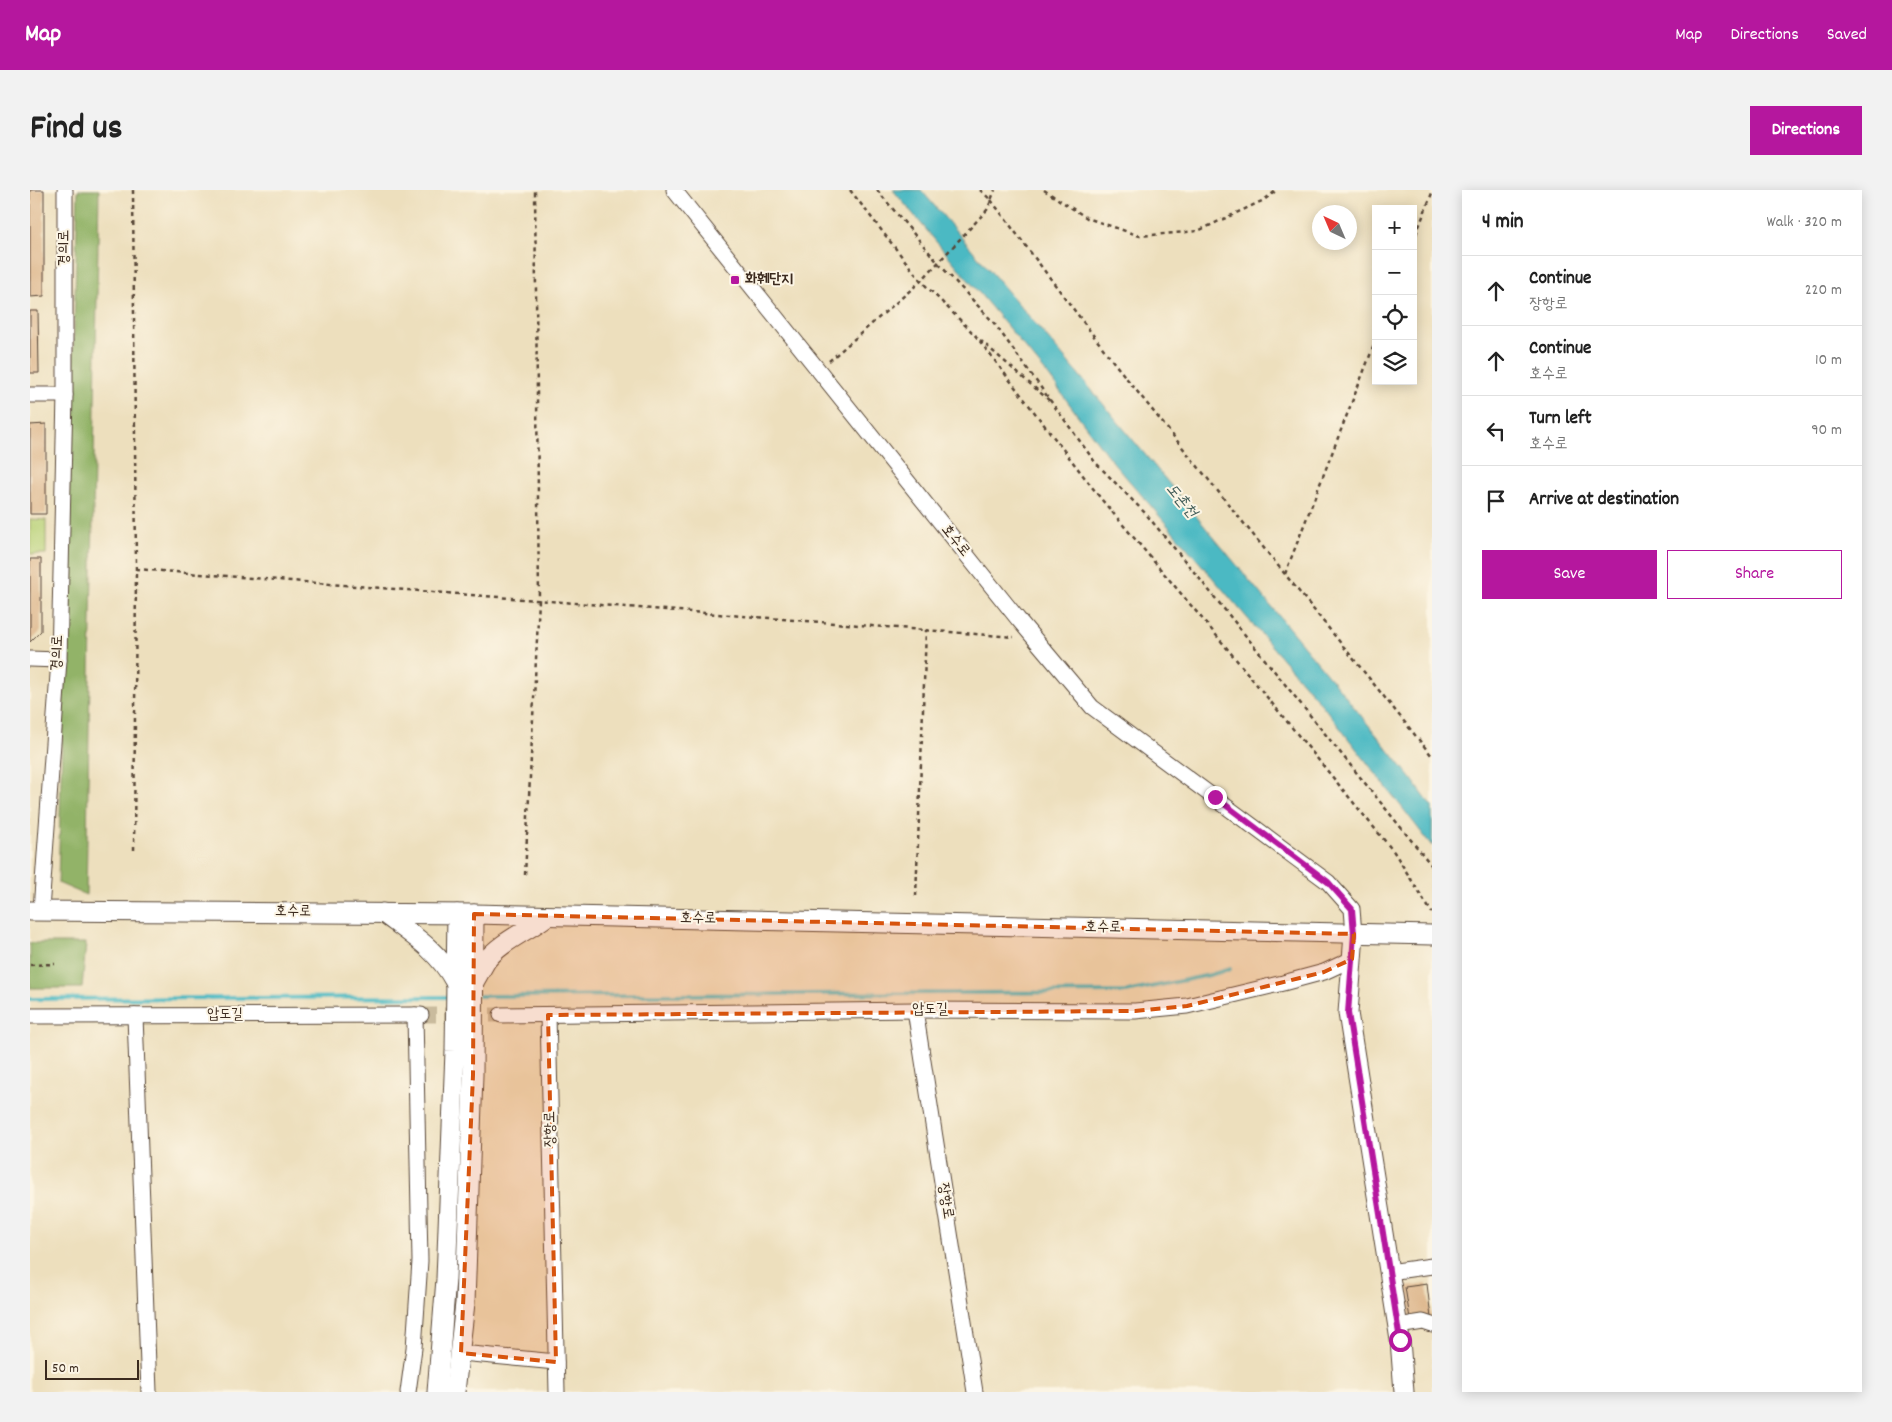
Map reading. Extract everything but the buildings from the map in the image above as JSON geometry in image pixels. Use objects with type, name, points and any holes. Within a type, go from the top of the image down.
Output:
[{"type":"main road","name":"호수로","points":[[34,909],[465,914],[1432,935]]},
{"type":"main road","points":[[383,913],[431,948],[464,993]]},
{"type":"main road","points":[[455,1392],[461,1353],[466,1265],[465,914]]},
{"type":"main road","points":[[437,1392],[442,1352],[464,993],[486,961],[498,950],[530,930],[547,916]]},
{"type":"main road","points":[[1354,934],[1348,1013],[1398,1326],[1404,1392]]},
{"type":"street","name":"경의로","points":[[34,909],[59,660],[65,395],[65,190]]},
{"type":"street","name":"호수로","points":[[674,190],[1033,638],[1092,707],[1328,882],[1352,909],[1354,934]]},
{"type":"street","points":[[30,395],[65,395]]},
{"type":"street","points":[[30,659],[59,660]]},
{"type":"street","name":"압도길","points":[[501,1015],[915,1010],[1136,1012],[1187,1006],[1324,972],[1352,959]]},
{"type":"street","name":"장항로","points":[[915,1010],[975,1392]]},
{"type":"street","name":"압도길","points":[[30,1016],[418,1015],[420,1261],[414,1348]]},
{"type":"street","name":"장항로","points":[[548,1015],[557,1392]]},
{"type":"street","points":[[135,1016],[149,1392]]},
{"type":"street","points":[[1389,1272],[1432,1266]]},
{"type":"street","points":[[1398,1326],[1423,1322],[1432,1325]]},
{"type":"street","points":[[408,1392],[414,1348],[442,1352]]},
{"type":"street","points":[[461,1353],[556,1362]]},
{"type":"path","points":[[134,190],[136,569],[134,853]]},
{"type":"path","points":[[525,875],[539,600],[534,190]]},
{"type":"path","points":[[850,190],[922,281],[975,335],[1055,405]]},
{"type":"path","points":[[877,190],[939,263],[994,323],[1095,462],[1145,513],[1391,812],[1432,866]]},
{"type":"path","points":[[980,190],[992,200],[1115,364],[1432,756]]},
{"type":"path","points":[[818,370],[922,281],[987,210],[995,190]]},
{"type":"path","points":[[1044,190],[1087,218],[1140,236],[1198,231],[1264,200],[1277,190]]},
{"type":"path","points":[[1417,232],[1432,193]]},
{"type":"path","points":[[975,335],[1102,500],[1216,635],[1394,852],[1432,913]]},
{"type":"path","points":[[1285,574],[1372,350]]},
{"type":"path","points":[[136,569],[1033,638]]},
{"type":"path","points":[[916,896],[926,630]]},
{"type":"path","points":[[30,965],[55,964]]},
{"type":"highlighted area","points":[[474,914],[1354,934],[1352,959],[1324,972],[1187,1006],[1135,1011],[548,1015],[556,1362],[461,1353],[473,1075]]},
{"type":"green space","points":[[78,190],[99,190],[86,895],[58,883]]},
{"type":"green space","points":[[30,519],[46,520],[46,554],[30,554]]},
{"type":"green space","points":[[30,943],[86,943],[82,988],[30,988]]},
{"type":"water","name":"도촌천","points":[[893,190],[921,190],[1075,370],[1342,692],[1432,807],[1432,846],[1323,706],[1107,455],[1048,375]]},
{"type":"waterway","points":[[480,996],[1126,992],[1210,975],[1230,969]]},
{"type":"waterway","points":[[30,999],[450,997]]},
{"type":"tunnel","points":[[421,1015],[501,1015]]},
{"type":"place","name":"화훼단지","points":[[735,280]]},
{"type":"route","points":[[1215,797],[1328,882],[1352,909],[1354,934],[1348,1013],[1400,1340]]}]
